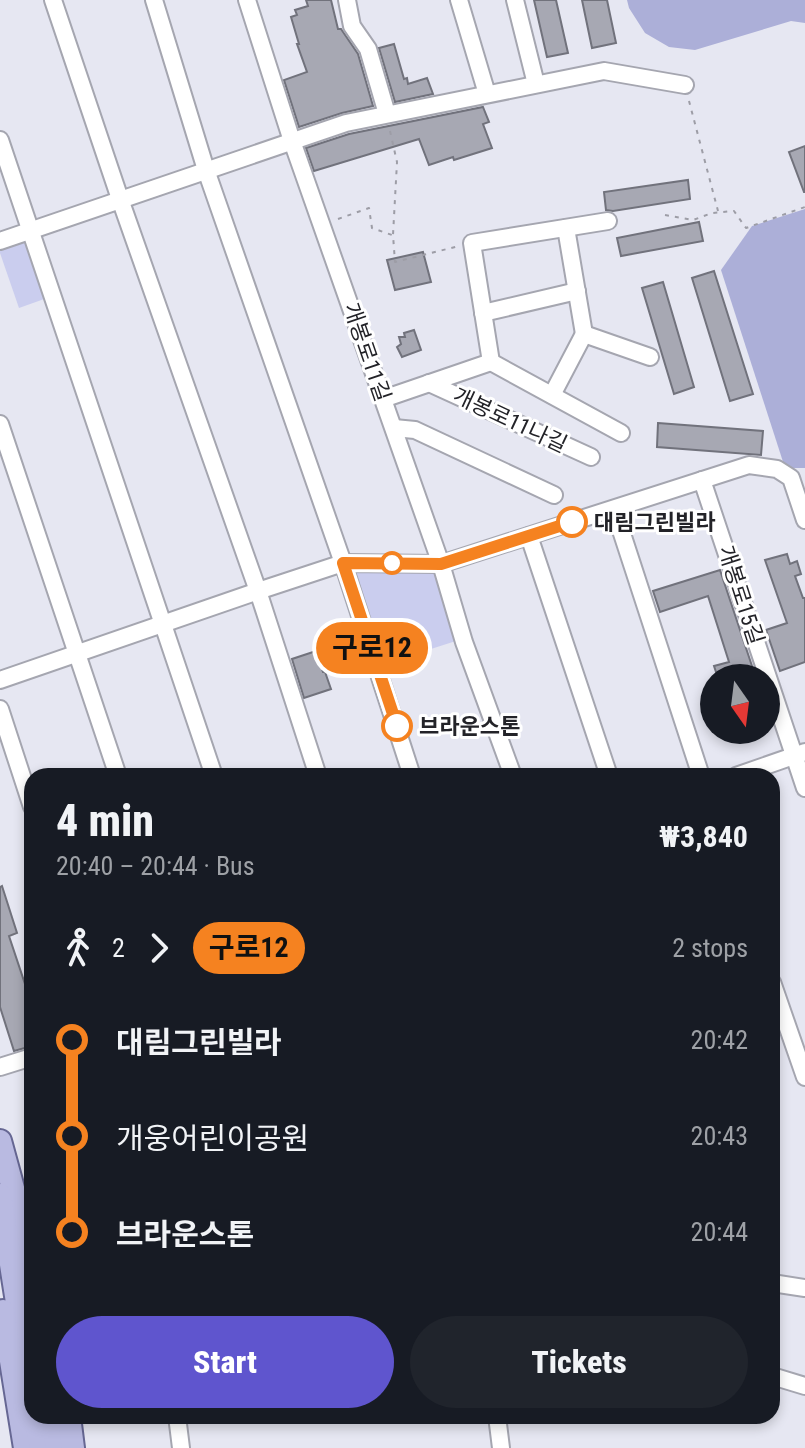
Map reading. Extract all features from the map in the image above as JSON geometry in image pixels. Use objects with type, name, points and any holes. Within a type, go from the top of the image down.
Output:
[{"type":"main road","points":[[0,1131],[24,1182]]},
{"type":"main road","points":[[0,1141],[14,1192],[24,1251]]},
{"type":"main road","points":[[0,1195],[24,1350]]},
{"type":"main road","points":[[0,1294],[25,1448]]},
{"type":"main road","points":[[36,1424],[41,1448]]},
{"type":"main road","points":[[53,1424],[57,1448]]},
{"type":"main road","points":[[70,1424],[73,1448]]},
{"type":"street","points":[[53,0],[258,591],[315,768]]},
{"type":"street","points":[[154,0],[206,170],[343,563],[409,768]]},
{"type":"street","name":"개봉로11길","points":[[247,0],[292,141],[441,564]]},
{"type":"street","points":[[347,0],[352,26],[368,49],[387,114]]},
{"type":"street","points":[[459,0],[487,94]]},
{"type":"street","points":[[515,0],[536,84]]},
{"type":"street","points":[[0,241],[346,123],[604,71],[685,85]]},
{"type":"street","points":[[0,140],[211,768]]},
{"type":"street","points":[[472,243],[608,221]]},
{"type":"street","points":[[552,395],[584,334],[566,228]]},
{"type":"street","name":"개봉로11나길","points":[[472,243],[491,362]]},
{"type":"street","points":[[483,313],[577,291]]},
{"type":"street","points":[[584,334],[650,357]]},
{"type":"street","name":"개봉로11나길","points":[[383,399],[491,362],[621,433]]},
{"type":"street","name":"개봉로11나길","points":[[429,383],[591,457]]},
{"type":"street","points":[[0,424],[115,768]]},
{"type":"street","points":[[394,428],[415,430],[554,495]]},
{"type":"street","points":[[0,680],[343,563],[441,564],[749,465],[777,469],[791,478],[805,520]]},
{"type":"street","name":"개봉로15길","points":[[702,480],[800,754],[805,788]]},
{"type":"street","points":[[614,509],[698,768]]},
{"type":"street","points":[[529,536],[606,768]]},
{"type":"street","points":[[441,564],[464,642],[510,768]]},
{"type":"street","points":[[0,709],[24,782]]},
{"type":"street","points":[[759,768],[800,754]]},
{"type":"street","points":[[780,1005],[805,1077]]},
{"type":"street","points":[[0,1067],[24,1060]]},
{"type":"street","points":[[780,1280],[805,1288]]},
{"type":"street","points":[[780,1378],[805,1386]]},
{"type":"street","points":[[178,1424],[181,1448]]},
{"type":"street","points":[[498,1424],[501,1448]]},
{"type":"path","points":[[685,85],[719,213]]},
{"type":"path","points":[[387,114],[397,162],[393,235],[395,262],[472,243]]},
{"type":"path","points":[[665,215],[693,220],[734,211],[746,228],[805,207]]},
{"type":"path","points":[[340,218],[369,208],[372,228],[393,235]]},
{"type":"shaded area","points":[[627,0],[805,0],[805,23],[791,21],[695,50],[669,47],[645,33]]},
{"type":"shaded area","points":[[805,209],[805,468],[785,468],[721,270],[752,226]]},
{"type":"shaded area","points":[[25,232],[47,298],[19,308],[0,253],[0,241]]},
{"type":"shaded area","points":[[347,567],[439,569],[459,640],[381,665]]},
{"type":"building","points":[[306,0],[331,0],[338,29],[358,54],[373,106],[299,127],[284,80],[307,72],[291,17],[297,15],[295,10],[308,6]]},
{"type":"building","points":[[534,0],[556,0],[568,53],[547,57]]},
{"type":"building","points":[[582,0],[607,0],[616,43],[592,48]]},
{"type":"building","points":[[394,44],[404,79],[407,78],[408,84],[427,78],[433,94],[395,102],[379,48]]},
{"type":"building","points":[[483,107],[489,122],[483,124],[492,148],[454,160],[453,157],[429,165],[419,139],[314,171],[306,148],[349,134]]},
{"type":"building","points":[[805,146],[805,192],[804,192],[789,152]]},
{"type":"building","points":[[688,180],[690,199],[606,210],[604,192]]},
{"type":"building","points":[[699,222],[703,241],[621,256],[617,238]]},
{"type":"building","points":[[423,252],[431,282],[395,290],[387,260]]},
{"type":"building","points":[[714,271],[753,394],[730,401],[692,278]]},
{"type":"building","points":[[663,282],[694,387],[674,394],[642,288]]},
{"type":"building","points":[[414,330],[421,350],[402,357],[397,347],[401,344],[399,337],[405,337],[404,333]]},
{"type":"building","points":[[658,423],[763,431],[761,455],[657,447]]},
{"type":"building","points":[[787,554],[790,564],[797,561],[801,574],[795,576],[805,598],[805,662],[780,671],[766,630],[787,623],[765,560]]},
{"type":"building","points":[[720,570],[751,664],[722,664],[729,662],[708,596],[660,612],[653,591]]},
{"type":"building","points":[[316,651],[331,689],[304,698],[292,659]]},
{"type":"building","points":[[0,887],[17,933],[9,936],[24,981],[24,1048],[14,1051],[0,1007]]},
{"type":"bus line","name":"구로12","points":[[397,726],[343,563],[441,564],[572,522]]},
{"type":"place","name":"대림그린빌라","points":[[572,522]]},
{"type":"place","name":"브라운스톤","points":[[397,726]]}]
